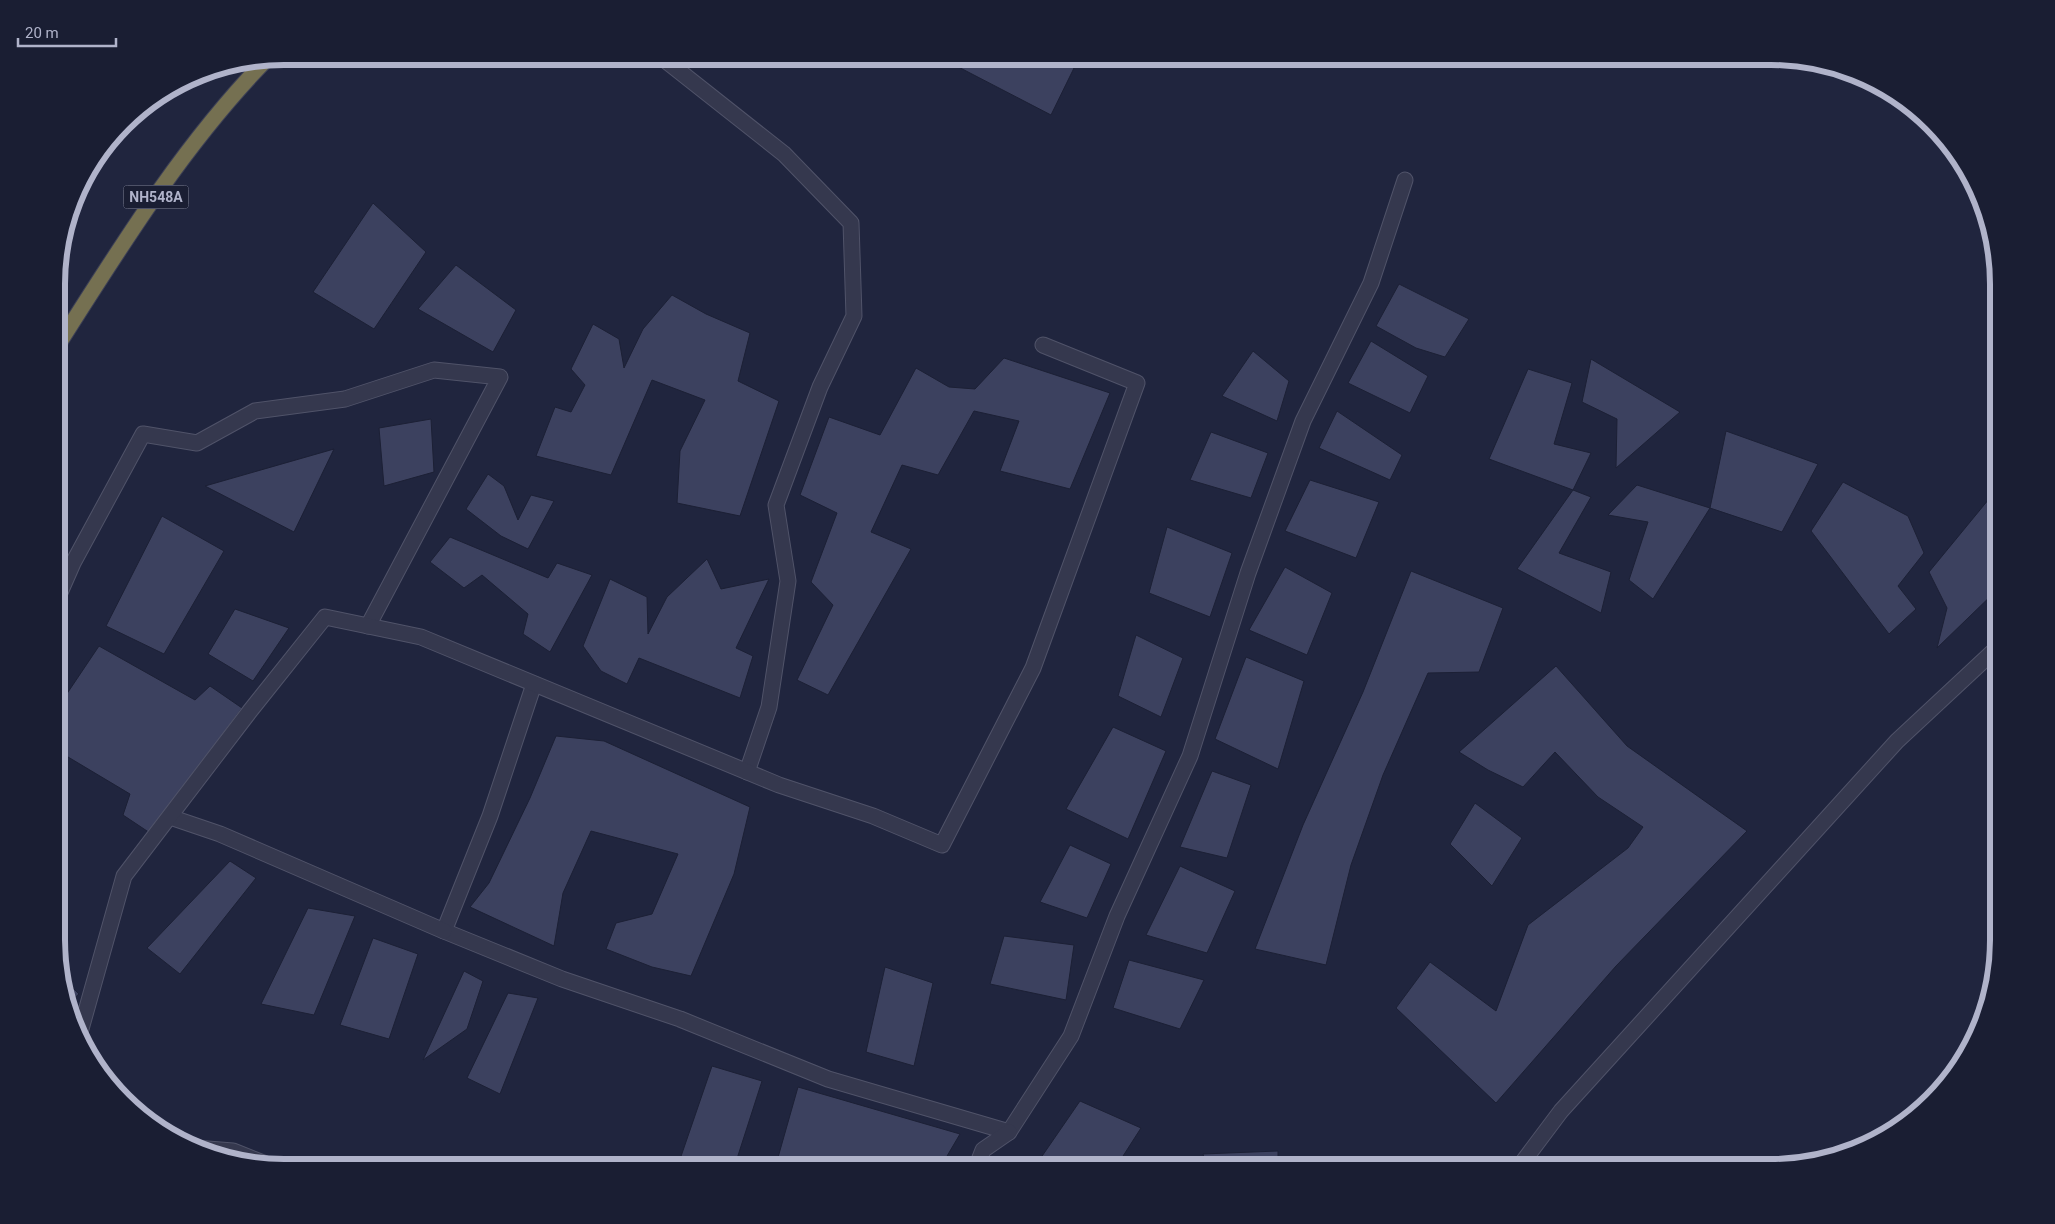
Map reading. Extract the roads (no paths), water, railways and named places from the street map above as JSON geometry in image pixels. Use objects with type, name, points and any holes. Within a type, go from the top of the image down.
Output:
[{"type":"highway","name":"NH548A","points":[[65,334],[163,186],[227,100],[260,66]]},
{"type":"street","points":[[671,65],[784,154],[852,223],[854,316],[820,386],[776,506],[788,581],[769,707],[747,772]]},
{"type":"street","points":[[980,1159],[983,1150],[1009,1132],[1071,1036],[1117,916],[1190,756],[1248,573],[1303,421],[1371,283],[1405,180]]},
{"type":"street","points":[[82,1025],[124,876],[250,711],[325,617],[421,637],[779,785],[873,816],[942,845],[1033,668],[1137,383],[1044,345]]},
{"type":"street","points":[[65,582],[143,434],[197,442],[255,411],[345,399],[434,370],[500,377],[368,626]]},
{"type":"street","points":[[1525,1159],[1561,1111],[1897,741],[1990,654]]},
{"type":"street","points":[[444,931],[490,816],[534,684]]},
{"type":"street","points":[[170,818],[220,834],[444,931],[562,979],[680,1019],[828,1080],[1009,1132]]},
{"type":"street","points":[[222,1150],[233,1151],[244,1155]]}]
